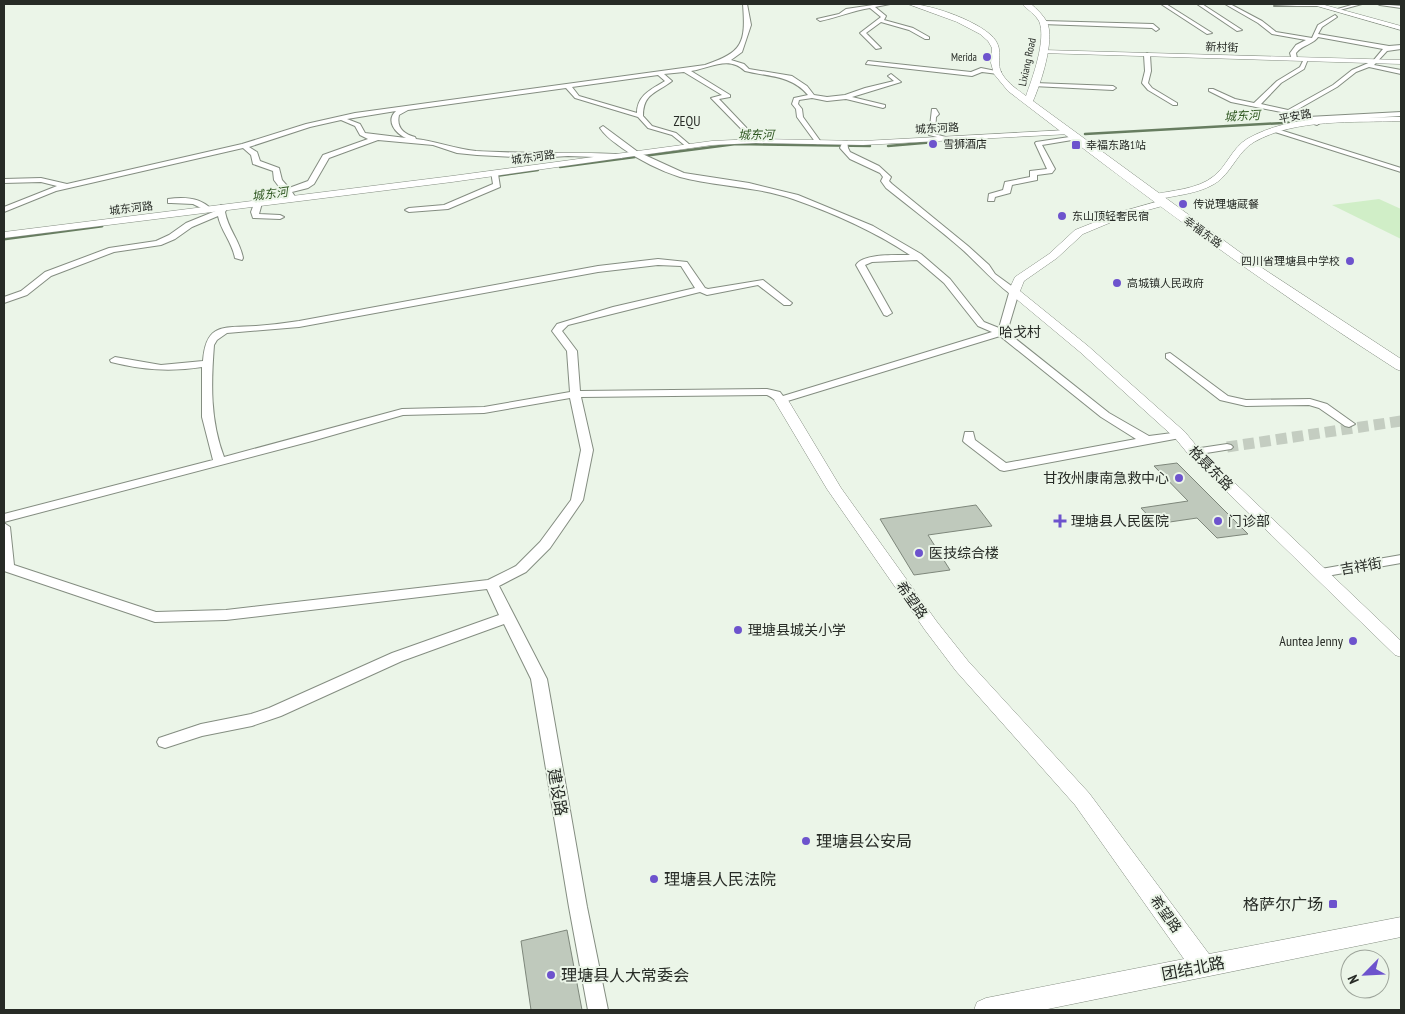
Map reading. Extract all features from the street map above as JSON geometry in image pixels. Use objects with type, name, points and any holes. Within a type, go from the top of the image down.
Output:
[{"type":"main road","points":[[913,4],[968,24],[986,34],[996,48],[995,65],[998,72]]},
{"type":"main road","name":"Lixiang Road","points":[[1026,4],[1038,14],[1044,23],[1043,52],[1035,87],[1028,102]]},
{"type":"main road","points":[[1317,5],[1336,13],[1401,28]]},
{"type":"main road","name":"幸福东路","points":[[998,72],[1002,80],[1028,102],[1159,200],[1296,299],[1401,366]]},
{"type":"main road","points":[[1011,88],[1035,87]]},
{"type":"street","points":[[4,210],[40,194],[66,186],[244,146],[308,125],[342,118],[706,67],[726,60],[739,52],[747,31],[748,19],[745,4]]},
{"type":"street","points":[[820,19],[841,15],[846,10],[888,4]]},
{"type":"street","points":[[913,4],[920,4]]},
{"type":"street","points":[[1164,4],[1209,34]]},
{"type":"street","points":[[1199,4],[1239,30]]},
{"type":"street","points":[[1227,4],[1260,22],[1274,33],[1390,48],[1401,47]]},
{"type":"street","points":[[1294,59],[1293,53],[1295,49],[1314,37],[1320,26],[1336,13],[1360,4]]},
{"type":"street","points":[[1380,4],[1401,7]]},
{"type":"street","points":[[1276,6],[1317,5]]},
{"type":"street","points":[[872,7],[884,17],[863,33],[878,48]]},
{"type":"street","points":[[880,20],[911,29],[927,38]]},
{"type":"street","points":[[1044,23],[1153,26],[1156,29]]},
{"type":"street","points":[[1288,112],[1335,86],[1354,71],[1375,62],[1380,55],[1390,48]]},
{"type":"street","name":"新村街","points":[[1043,52],[1400,63]]},
{"type":"street","points":[[1147,55],[1148,72],[1145,83],[1150,89],[1174,104]]},
{"type":"street","points":[[726,60],[742,65],[747,70],[754,72],[788,76],[798,82],[812,96]]},
{"type":"street","points":[[1256,105],[1279,82],[1302,68],[1306,60]]},
{"type":"street","points":[[868,63],[972,74],[981,70],[998,72]]},
{"type":"street","points":[[1368,65],[1401,72]]},
{"type":"street","points":[[685,70],[728,96],[714,98],[756,142]]},
{"type":"street","points":[[640,116],[640,109],[649,91],[669,81],[660,74]]},
{"type":"street","points":[[818,142],[815,135],[806,128],[795,104],[798,97],[812,96],[827,99],[846,96],[898,82],[890,76]]},
{"type":"street","points":[[568,86],[578,97],[640,116],[650,127],[674,134],[688,146]]},
{"type":"street","points":[[1035,87],[1113,88]]},
{"type":"street","points":[[1211,90],[1233,101],[1288,112],[1312,121],[1401,114]]},
{"type":"street","points":[[846,96],[883,106]]},
{"type":"street","points":[[406,108],[396,114],[393,121],[395,127],[406,137],[438,140],[434,143]]},
{"type":"street","points":[[934,110],[936,114],[933,117],[932,135],[947,139]]},
{"type":"street","points":[[342,118],[358,125],[362,134],[376,138],[434,143],[457,150],[477,153],[536,156],[568,154],[619,156]]},
{"type":"street","name":"平安路","points":[[1014,292],[1019,279],[1053,256],[1072,237],[1086,228],[1211,182],[1224,170],[1245,144],[1277,131],[1312,121],[1401,119]]},
{"type":"street","points":[[603,128],[607,134],[638,155],[682,175],[749,185],[795,197],[870,228],[919,257],[947,281],[981,324],[1002,333],[1105,416],[1147,440]]},
{"type":"street","points":[[1277,131],[1401,170]]},
{"type":"street","points":[[991,199],[992,196],[1008,191],[1008,184],[1034,178],[1033,173],[1051,169],[1038,142],[1072,135]]},
{"type":"street","name":"城东河路","points":[[4,235],[143,221],[207,210],[257,205],[290,195],[495,176],[688,146],[756,142],[845,144],[1072,135]]},
{"type":"street","points":[[244,146],[254,154],[256,162],[276,170],[278,180],[290,195],[311,182],[326,157],[376,138]]},
{"type":"street","points":[[845,144],[846,152],[851,156],[876,165],[887,177],[885,181],[889,186],[965,248],[986,267],[992,276],[1014,292],[1002,333]]},
{"type":"street","points":[[409,210],[445,206],[475,195],[497,185],[495,176]]},
{"type":"street","points":[[4,181],[41,180],[66,186]]},
{"type":"street","points":[[171,201],[194,201],[207,210]]},
{"type":"street","points":[[257,205],[256,216],[280,217]]},
{"type":"street","points":[[4,300],[24,293],[48,274],[112,250],[158,243],[222,209],[226,232],[235,241],[240,258]]},
{"type":"street","points":[[887,313],[860,265],[861,262],[871,259],[919,257]]},
{"type":"street","points":[[220,462],[208,431],[206,416],[208,363],[210,341],[225,330],[263,329],[336,318],[598,269],[650,262],[681,263],[700,286],[700,289]]},
{"type":"street","points":[[4,526],[7,567],[155,617],[226,615],[491,584],[521,569],[545,545],[577,500],[587,450],[575,394],[574,359],[572,351],[556,331],[560,326],[616,309],[700,289],[707,292],[760,282],[787,303]]},
{"type":"street","name":"格聂东路","points":[[1014,292],[1099,362],[1180,435],[1194,452],[1401,651]]},
{"type":"street","points":[[4,518],[402,412],[484,410],[575,394],[759,392],[776,394],[781,400],[1002,333]]},
{"type":"street","points":[[1170,356],[1224,398],[1246,402],[1310,402],[1323,406],[1349,424]]},
{"type":"street","points":[[115,360],[156,368],[176,368],[208,363]]},
{"type":"street","name":"希望路","points":[[781,400],[834,490],[931,626],[962,666],[1082,800],[1203,966]]},
{"type":"street","points":[[970,434],[969,441],[1004,467],[1180,435]]},
{"type":"street","points":[[1194,452],[1227,447]]},
{"type":"street","name":"吉祥街","points":[[1321,573],[1401,559]]},
{"type":"street","name":"建设路","points":[[491,584],[539,679],[578,908],[598,1010]]},
{"type":"street","points":[[165,742],[201,730],[252,720],[275,712],[397,657],[508,617]]},
{"type":"street","name":"团结北路","points":[[986,1010],[1401,927]]},
{"type":"green space","points":[[1379,199],[1401,209],[1401,239],[1332,205]]},
{"type":"building","name":"门诊部","points":[[1177,463],[1248,534],[1217,538],[1197,518],[1156,524],[1141,508],[1188,501],[1154,466]]},
{"type":"building","name":"医技综合楼","points":[[976,505],[992,526],[928,535],[950,570],[914,575],[880,519]]},
{"type":"building","name":"理塘县人大常委会","points":[[567,930],[582,1010],[531,1010],[521,941]]},
{"type":"waterway","name":"城东河","points":[[1085,134],[1301,122]]},
{"type":"waterway","name":"城东河","points":[[888,146],[935,142]]},
{"type":"waterway","name":"城东河","points":[[643,156],[736,144],[870,146]]},
{"type":"waterway","name":"城东河","points":[[560,167],[635,157]]},
{"type":"waterway","name":"城东河","points":[[496,176],[538,170]]},
{"type":"waterway","name":"城东河","points":[[4,239],[102,226]]},
{"type":"tunnel","points":[[1227,447],[1401,421]]},
{"type":"place","name":"Merida","points":[[987,57]]},
{"type":"place","name":"雪狮酒店","points":[[933,144]]},
{"type":"place","name":"幸福东路1站","points":[[1076,145]]},
{"type":"place","name":"传说理塘蔵餐","points":[[1183,204]]},
{"type":"place","name":"东山顶轻奢民宿","points":[[1062,216]]},
{"type":"place","name":"四川省理塘县中学校","points":[[1350,261]]},
{"type":"place","name":"高城镇人民政府","points":[[1117,283]]},
{"type":"place","name":"甘孜州康南急救中心","points":[[1179,478]]},
{"type":"place","name":"理塘县人民医院","points":[[1060,521]]},
{"type":"place","name":"门诊部","points":[[1218,521]]},
{"type":"place","name":"医技综合楼","points":[[919,553]]},
{"type":"place","name":"理塘县城关小学","points":[[738,630]]},
{"type":"place","name":"Auntea Jenny","points":[[1353,641]]},
{"type":"place","name":"理塘县公安局","points":[[806,841]]},
{"type":"place","name":"理塘县人民法院","points":[[654,879]]},
{"type":"place","name":"格萨尔广场","points":[[1333,904]]},
{"type":"place","name":"理塘县人大常委会","points":[[551,975]]},
{"type":"district","name":"ZEQU","points":[[687,121]]},
{"type":"district","name":"哈戈村","points":[[1020,332]]}]
